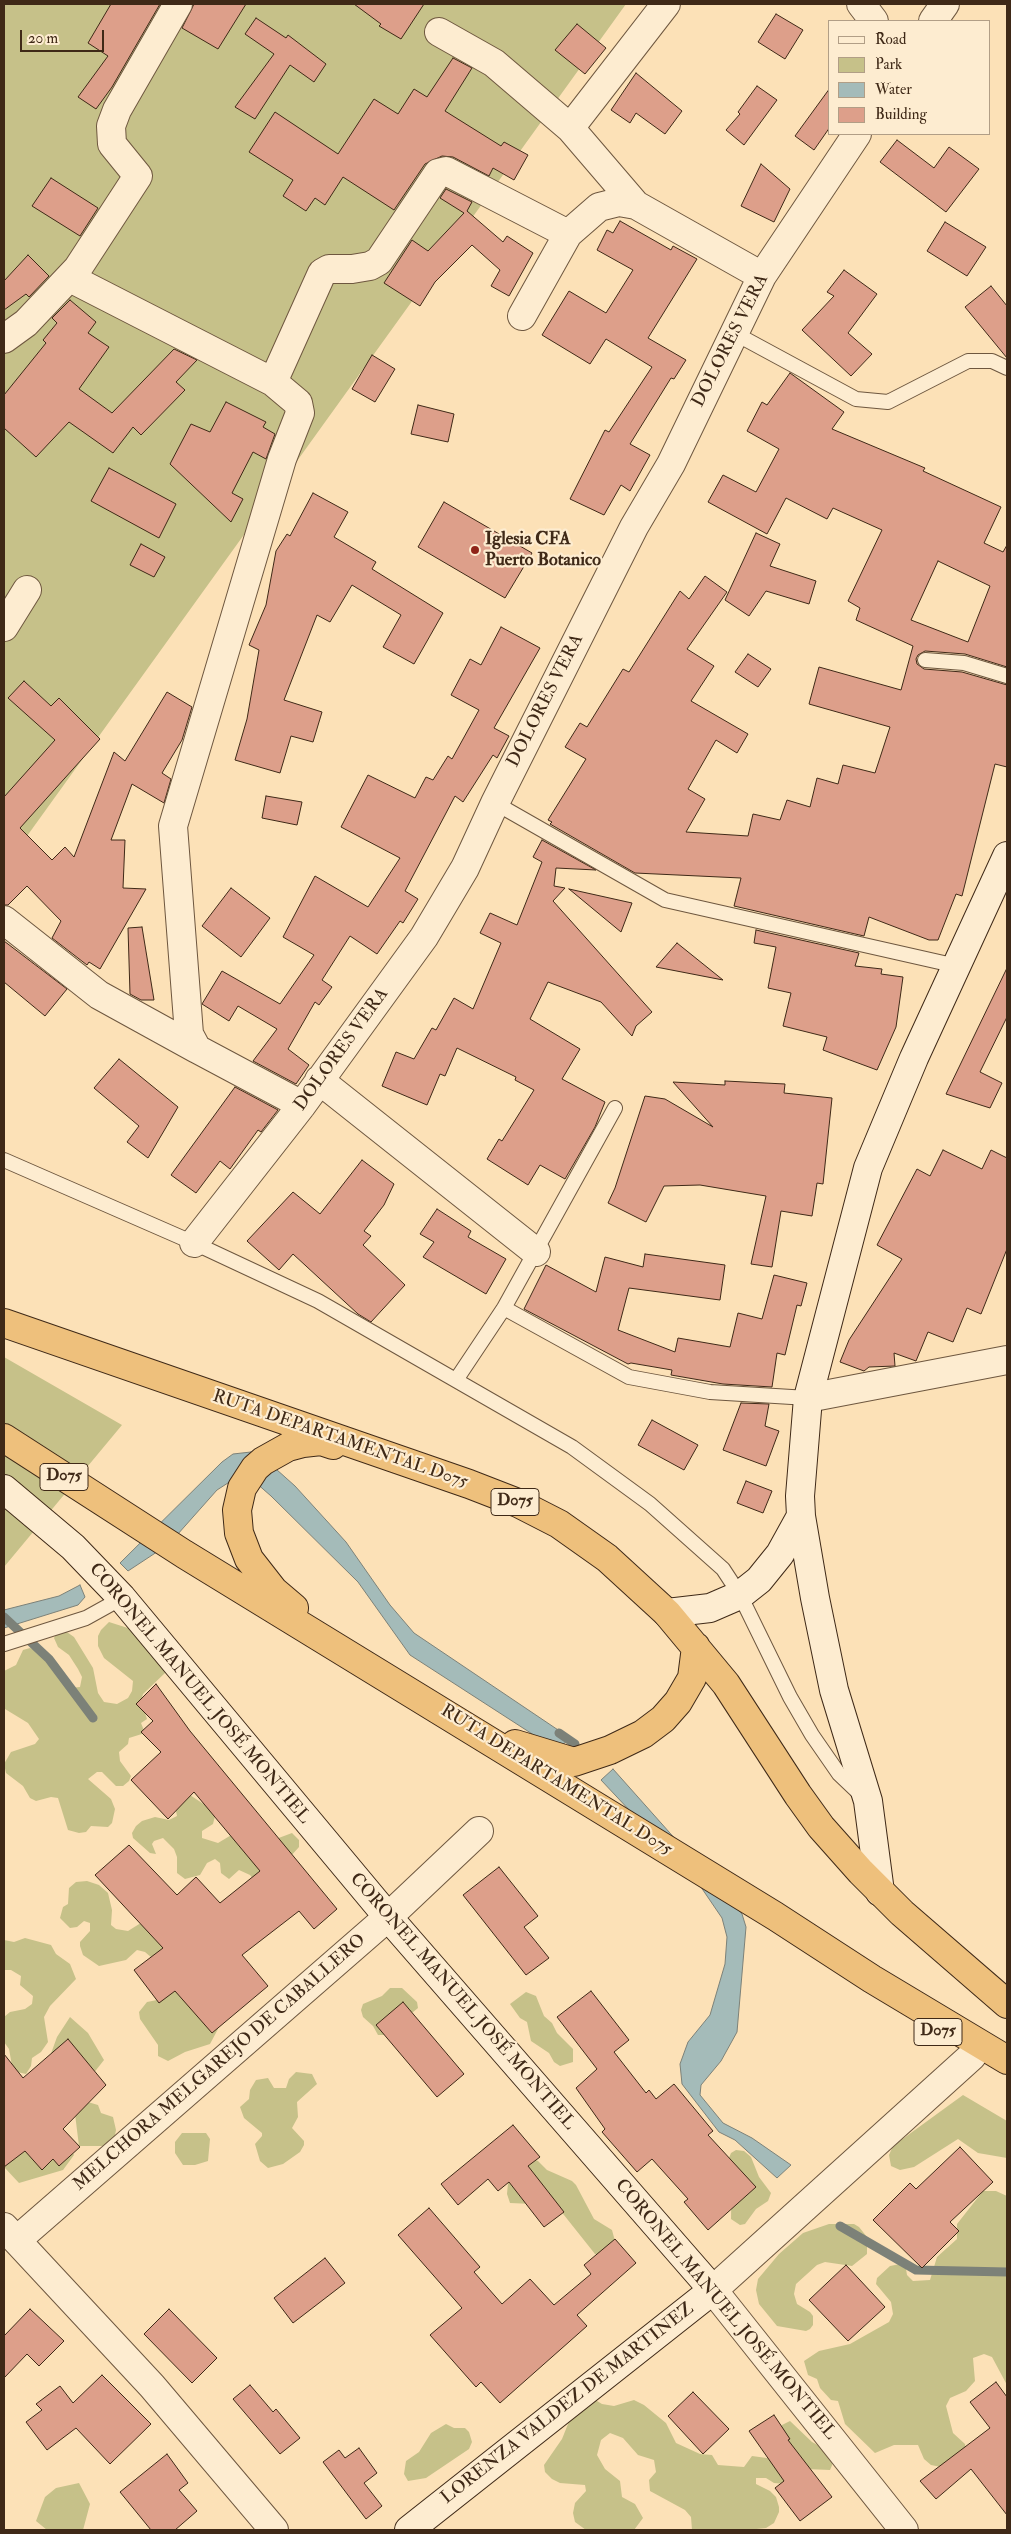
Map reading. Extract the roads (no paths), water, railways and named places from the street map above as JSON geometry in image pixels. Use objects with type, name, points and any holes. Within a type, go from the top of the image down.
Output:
[{"type":"highway","name":"RUTA DEPARTAMENTAL D075","points":[[4,1323],[469,1484],[518,1503],[559,1524],[607,1558],[667,1613],[726,1684],[821,1827],[880,1892],[902,1913],[1007,2004]]},
{"type":"highway","name":"RUTA DEPARTAMENTAL D075","points":[[4,1438],[184,1554],[1007,2060]]},
{"type":"highway","points":[[344,1651],[274,1590],[249,1559],[239,1533],[237,1510],[242,1488],[255,1468],[288,1447],[322,1441],[469,1484]]},
{"type":"highway","points":[[466,1726],[530,1750],[574,1762],[610,1750],[643,1734],[663,1719],[678,1702],[692,1678],[696,1648]]},
{"type":"highway","name":"D075","points":[[902,1913],[1007,1987]]},
{"type":"highway","name":"D075","points":[[872,1978],[940,2033],[1007,2080]]},
{"type":"street","points":[[4,340],[26,323],[70,278],[94,245],[138,176],[112,144],[111,126],[117,110],[178,4]]},
{"type":"street","points":[[570,128],[666,4]]},
{"type":"street","points":[[861,4],[873,20]]},
{"type":"street","points":[[934,20],[945,4]]},
{"type":"street","points":[[439,32],[494,63],[570,128],[636,204],[762,276]]},
{"type":"street","name":"DOLORES VERA","points":[[194,1243],[302,1105],[424,937],[465,868],[495,803],[634,527],[670,464],[762,276],[856,135]]},
{"type":"street","points":[[273,382],[322,274],[330,269],[352,269],[370,266],[379,262],[438,173],[446,171],[568,234]]},
{"type":"street","points":[[522,316],[568,234],[599,207],[619,202],[636,204]]},
{"type":"street","points":[[70,278],[273,382],[298,403],[300,413],[282,459],[173,826],[188,1034],[196,1049]]},
{"type":"street","points":[[4,627],[27,590]]},
{"type":"street","points":[[880,1892],[868,1801],[834,1690],[815,1598],[801,1516],[800,1496],[808,1398],[868,1168],[956,966],[1007,856]]},
{"type":"street","points":[[4,920],[98,995],[302,1105]]},
{"type":"street","points":[[319,1080],[536,1252]]},
{"type":"street","points":[[808,1398],[1007,1360]]},
{"type":"street","name":"CORONEL MANUEL JOSÉ MONTIEL","points":[[4,1489],[73,1547],[122,1598],[388,1917],[713,2290],[904,2530]]},
{"type":"street","points":[[667,1613],[710,1608],[740,1595],[759,1580],[770,1567],[801,1516]]},
{"type":"street","name":"MELCHORA MELGAREJO DE CABALLERO","points":[[8,2239],[388,1917],[479,1831]]},
{"type":"street","name":"LORENZA VALDEZ DE MARTINEZ","points":[[409,2530],[713,2290],[972,2056]]},
{"type":"street","points":[[8,2239],[152,2386],[274,2530]]},
{"type":"lane","points":[[734,333],[856,399],[888,402],[968,361],[992,361],[1007,368]]},
{"type":"lane","points":[[925,660],[964,663],[1007,676]]},
{"type":"lane","points":[[495,803],[665,900],[956,966]]},
{"type":"lane","points":[[456,1380],[504,1308],[615,1108]]},
{"type":"lane","points":[[4,1160],[194,1243],[318,1301],[572,1447],[650,1504],[723,1569],[740,1595],[790,1697],[812,1735],[839,1774],[868,1801]]},
{"type":"lane","points":[[504,1308],[629,1377],[710,1392],[808,1398]]},
{"type":"lane","points":[[4,1644],[86,1618],[122,1598]]},
{"type":"water","points":[[251,1452],[267,1461],[295,1486],[346,1542],[390,1605],[414,1633],[570,1738],[557,1750],[410,1655],[358,1582],[255,1482],[231,1481],[217,1490],[169,1544],[128,1571],[120,1563],[222,1462],[233,1454]]},
{"type":"water","points":[[80,1585],[85,1597],[78,1605],[4,1628],[4,1610],[59,1596]]},
{"type":"water","points":[[613,1769],[742,1914],[746,1927],[737,2032],[721,2061],[701,2085],[700,2095],[723,2123],[752,2138],[791,2165],[777,2178],[735,2140],[719,2132],[682,2084],[680,2064],[688,2042],[710,2015],[725,1964],[727,1937],[722,1918],[673,1846],[647,1829],[601,1780]]},
{"type":"waterway","points":[[4,1617],[49,1659],[93,1718]]},
{"type":"waterway","points":[[559,1733],[575,1744]]},
{"type":"waterway","points":[[840,2226],[916,2270],[1007,2272]]},
{"type":"place","name":"Iglesia CFA Puerto Botanico","points":[[475,550]]}]
